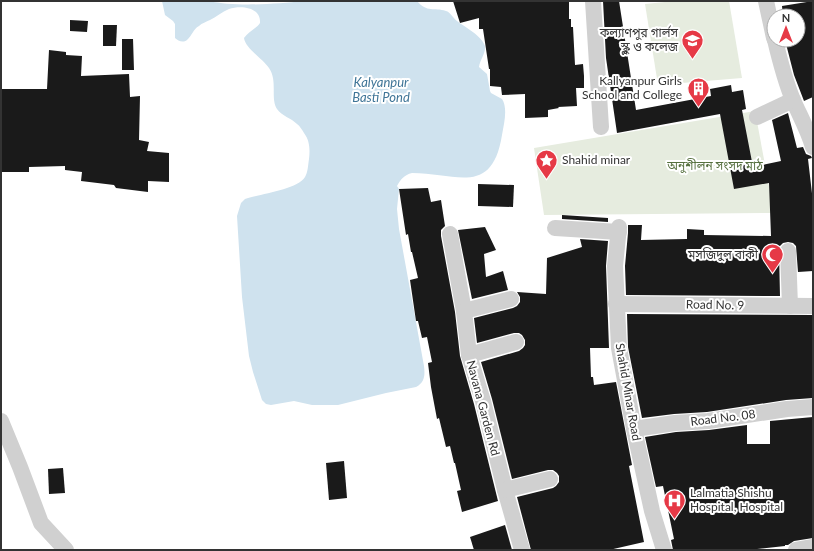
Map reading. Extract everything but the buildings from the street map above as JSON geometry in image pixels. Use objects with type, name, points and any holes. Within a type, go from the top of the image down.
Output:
[{"type":"street","points":[[593,1],[601,127]]},
{"type":"street","points":[[776,48],[782,71],[793,100],[812,138]]},
{"type":"street","points":[[757,117],[793,100]]},
{"type":"street","name":"Shahid Minar Road","points":[[555,228],[619,229],[615,266],[619,348],[634,429],[652,511],[664,550]]},
{"type":"street","name":"Navana Garden Rd","points":[[450,234],[464,311],[469,355],[483,401],[505,490],[522,550]]},
{"type":"street","points":[[788,251],[790,306]]},
{"type":"street","points":[[464,311],[511,298]]},
{"type":"street","name":"Road No. 9","points":[[616,304],[813,306]]},
{"type":"street","points":[[469,355],[516,342]]},
{"type":"street","name":"Road No. 08","points":[[634,429],[675,423],[708,421],[786,409],[813,407]]},
{"type":"street","points":[[1,421],[20,466],[41,523],[66,550]]},
{"type":"street","points":[[505,490],[550,479]]},
{"type":"street","points":[[796,550],[813,547]]},
{"type":"green space","points":[[675,1],[729,1],[742,78],[658,85],[645,4]]},
{"type":"green space","name":"অনুশীলন সংসদ মাঠ","points":[[755,111],[774,213],[544,215],[534,148]]},
{"type":"water","name":"Kalyanpur Basti Pond","points":[[162,1],[209,1],[231,4],[268,4],[303,1],[417,1],[424,7],[447,12],[477,35],[483,42],[485,51],[479,67],[487,74],[491,93],[502,99],[505,107],[503,131],[497,154],[490,167],[481,174],[470,177],[412,173],[403,178],[397,186],[399,189],[397,209],[399,229],[424,366],[424,378],[416,387],[338,405],[312,405],[294,401],[271,405],[266,404],[262,400],[249,356],[242,297],[237,216],[241,203],[245,199],[286,188],[301,181],[305,177],[309,159],[308,142],[299,126],[277,109],[274,100],[272,73],[245,42],[244,38],[260,23],[254,10],[244,7],[229,9],[201,24],[195,29],[187,40],[179,41],[175,38],[175,24],[165,15]]},
{"type":"place","name":"কল্যাণপুর গার্লস স্কুল ও কলেজ","points":[[693,60]]},
{"type":"place","name":"Kallyanpur Girls School and College","points":[[698,108]]},
{"type":"place","name":"Shahid minar","points":[[547,180]]},
{"type":"place","name":"মসজিদুল বাকী","points":[[773,274]]},
{"type":"place","name":"Lalmatia Shishu Hospital, Hospital","points":[[675,520]]}]
